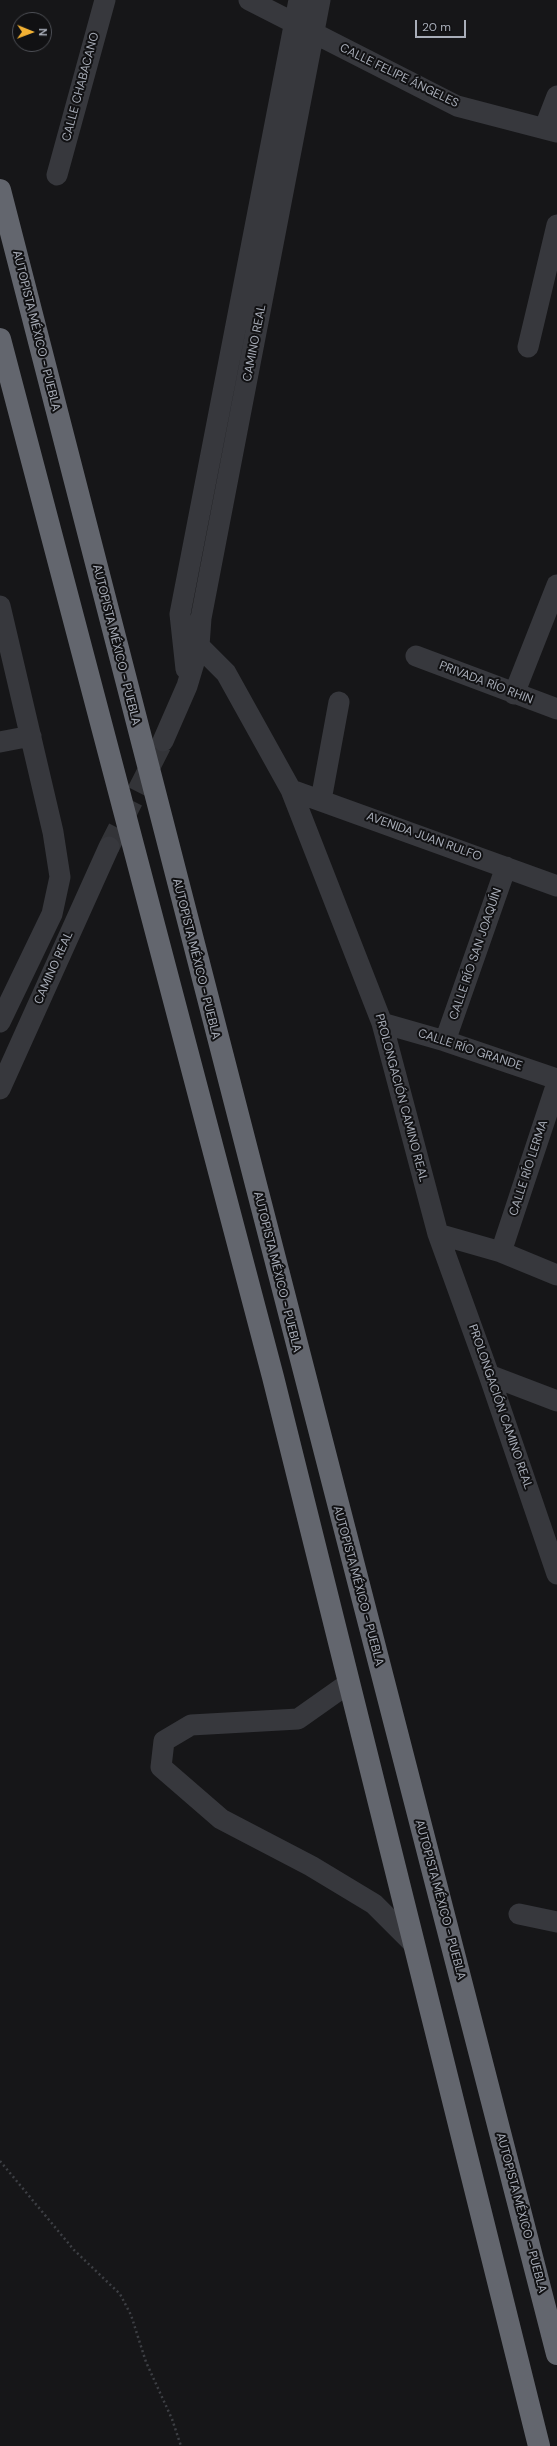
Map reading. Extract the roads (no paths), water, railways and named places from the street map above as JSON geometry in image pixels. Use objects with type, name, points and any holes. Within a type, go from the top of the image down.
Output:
[{"type":"highway","name":"AUTOPISTA MÉXICO - PUEBLA","points":[[0,190],[142,750],[557,2354]]},
{"type":"highway","points":[[0,339],[273,1377],[539,2446]]},
{"type":"street","name":"CALLE CHABACANO","points":[[57,175],[105,0]]},
{"type":"street","name":"CALLE FELIPE ÁNGELES","points":[[248,0],[457,106],[551,129]]},
{"type":"street","name":"CAMINO REAL","points":[[192,644],[180,614],[299,0]]},
{"type":"street","name":"CAMINO REAL","points":[[163,741],[187,686],[192,644],[201,618],[217,538],[320,0]]},
{"type":"street","points":[[551,129],[557,96]]},
{"type":"street","points":[[528,348],[557,225]]},
{"type":"street","points":[[237,316],[259,323]]},
{"type":"street","points":[[195,533],[217,538]]},
{"type":"street","points":[[514,694],[557,585]]},
{"type":"street","points":[[0,606],[32,736],[53,832],[60,877],[52,914],[0,1022]]},
{"type":"street","name":"PROLONGACIÓN CAMINO REAL","points":[[192,644],[226,673],[291,790],[382,1023],[438,1234],[489,1375],[557,1574]]},
{"type":"street","name":"PRIVADA RÍO RHIN","points":[[416,656],[557,709]]},
{"type":"street","points":[[321,800],[339,702]]},
{"type":"street","points":[[0,742],[32,736]]},
{"type":"street","name":"AVENIDA JUAN RULFO","points":[[291,790],[506,867],[555,879]]},
{"type":"street","name":"CAMINO REAL","points":[[0,1088],[109,847]]},
{"type":"street","name":"CALLE RÍO SAN JOAQUÍN","points":[[445,1040],[506,867]]},
{"type":"street","name":"CALLE RÍO GRANDE","points":[[382,1023],[445,1040],[557,1079]]},
{"type":"street","name":"CALLE RÍO LERMA","points":[[501,1252],[557,1083]]},
{"type":"street","points":[[438,1234],[501,1252],[557,1274]]},
{"type":"street","points":[[489,1375],[557,1401]]},
{"type":"street","points":[[349,1683],[298,1719],[191,1725],[164,1741],[161,1767],[222,1819],[311,1866],[374,1904],[414,1944]]},
{"type":"street","points":[[519,1914],[557,1922]]},
{"type":"tunnel","points":[[109,847],[163,741]]}]
